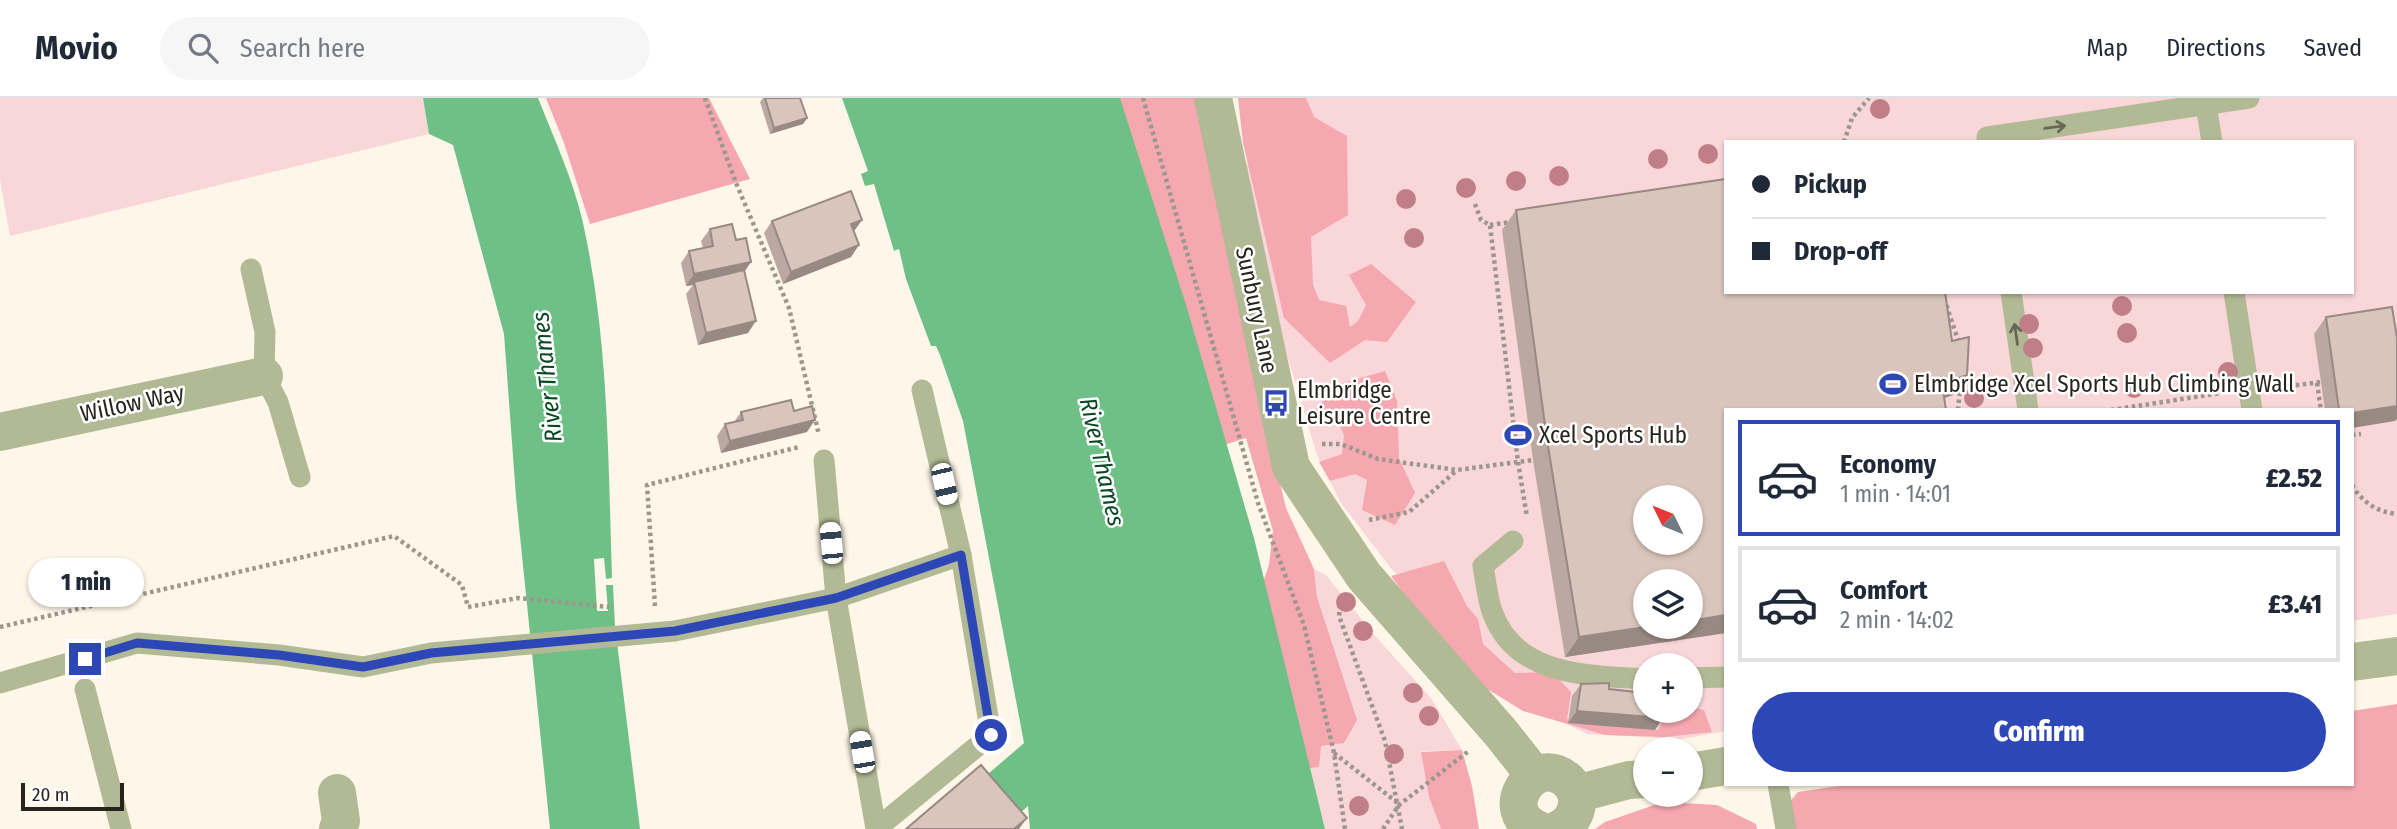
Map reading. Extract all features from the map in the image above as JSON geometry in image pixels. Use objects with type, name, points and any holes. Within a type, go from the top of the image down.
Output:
[{"type":"street","name":"Sunbury Lane","points":[[1213,98],[1290,467],[1364,576],[1493,723],[1535,776]]},
{"type":"street","name":"Willow Way","points":[[0,432],[264,376]]},
{"type":"street","points":[[2354,663],[2397,656]]},
{"type":"street","points":[[1703,770],[1724,766]]},
{"type":"street","points":[[1537,829],[1525,820],[1520,812],[1519,801],[1526,783],[1535,776],[1555,774],[1564,778],[1576,793],[1576,811],[1572,820],[1559,829]]},
{"type":"street","points":[[1576,793],[1633,780]]},
{"type":"lane","points":[[1988,140],[1987,137],[2249,98]]},
{"type":"lane","points":[[2206,105],[2211,140]]},
{"type":"lane","points":[[251,269],[265,332],[264,376],[278,402],[300,477]]},
{"type":"lane","points":[[2011,294],[2028,408]]},
{"type":"lane","points":[[2234,294],[2250,400]]},
{"type":"lane","points":[[822,451],[836,598],[876,829],[991,735],[961,555],[922,390]]},
{"type":"lane","points":[[1513,541],[1483,566],[1492,612],[1516,649],[1535,663],[1571,672],[1633,679]]},
{"type":"lane","points":[[0,683],[137,643],[279,655],[363,667],[431,653],[675,631],[836,598],[961,555]]},
{"type":"lane","points":[[1703,678],[1724,677]]},
{"type":"lane","points":[[85,689],[121,829]]},
{"type":"lane","points":[[1778,786],[1786,829]]},
{"type":"path","points":[[705,98],[736,183],[789,308],[822,451]]},
{"type":"path","points":[[1143,98],[1258,503],[1304,625],[1334,753],[1345,829]]},
{"type":"path","points":[[1845,140],[1852,118],[1869,98]]},
{"type":"path","points":[[1475,204],[1481,220],[1490,225],[1518,221]]},
{"type":"path","points":[[1490,225],[1518,462],[1530,539],[1513,541]]},
{"type":"path","points":[[1943,294],[1959,343]]},
{"type":"path","points":[[1958,408],[1962,369]]},
{"type":"path","points":[[2124,408],[2231,391],[2250,400],[2319,382],[2321,408]]},
{"type":"path","points":[[2354,435],[2361,434]]},
{"type":"path","points":[[1287,445],[1341,444],[1378,458],[1457,470],[1533,460]]},
{"type":"path","points":[[655,611],[647,485],[807,445]]},
{"type":"path","points":[[1326,521],[1376,520],[1409,512],[1457,470]]},
{"type":"path","points":[[2354,488],[2371,506],[2397,514]]},
{"type":"path","points":[[0,626],[394,536],[462,585],[468,607],[518,598],[614,607]]},
{"type":"path","points":[[1340,603],[1339,617],[1385,741],[1402,829]]},
{"type":"path","points":[[1383,829],[1399,805],[1476,746]]},
{"type":"path","points":[[1334,753],[1399,805]]},
{"type":"shaded area","points":[[0,98],[423,98],[429,134],[10,236],[0,179]]},
{"type":"shaded area","points":[[546,98],[709,98],[750,179],[590,224],[564,143]]},
{"type":"shaded area","points":[[1119,98],[1199,98],[1260,400],[1286,508],[1314,569],[1317,597],[1357,720],[1344,743],[1321,746],[1319,767],[1291,770],[1254,607],[1269,565],[1273,531],[1246,438],[1202,452]]},
{"type":"shaded area","points":[[1238,98],[1306,98],[1314,117],[1347,136],[1348,215],[1311,237],[1313,285],[1319,300],[1346,306],[1350,327],[1358,321],[1366,305],[1349,275],[1371,264],[1416,302],[1387,342],[1365,340],[1330,363],[1284,318],[1243,143]]},
{"type":"shaded area","name":"Xcel Sports Hub","points":[[1300,98],[2397,98],[2397,614],[2354,621],[2354,408],[1724,408],[1724,731],[1693,737],[1587,734],[1543,712],[1484,667],[1390,567],[1341,503],[1317,455],[1269,295],[1243,167],[1302,117]]},
{"type":"shaded area","points":[[1385,371],[1397,401],[1399,458],[1415,493],[1395,525],[1362,510],[1367,480],[1355,474],[1330,481],[1319,462],[1342,454],[1344,435],[1339,424],[1311,414],[1339,384]]},
{"type":"shaded area","points":[[1444,561],[1467,606],[1478,619],[1483,644],[1515,673],[1552,672],[1571,692],[1567,719],[1658,730],[1661,723],[1703,723],[1703,710],[1712,732],[1664,737],[1605,735],[1523,711],[1463,674],[1391,576]]},
{"type":"shaded area","points":[[1314,569],[1326,575],[1375,636],[1431,698],[1462,750],[1421,751],[1429,797],[1441,829],[1325,829],[1310,768],[1317,597]]},
{"type":"shaded area","points":[[2397,704],[2397,829],[1778,829],[1777,817],[1798,792],[1838,786],[2354,786],[2354,711]]},
{"type":"shaded area","points":[[1462,750],[1472,786],[1479,829],[1441,829],[1429,797],[1421,752]]},
{"type":"shaded area","points":[[1703,804],[1717,805],[1756,824],[1757,829],[1595,829],[1605,822],[1648,807],[1703,807]]},
{"type":"water","name":"River Thames","points":[[423,98],[538,98],[579,207],[598,311],[608,444],[612,578],[606,579],[604,558],[594,559],[597,611],[608,611],[606,585],[613,585],[615,626],[640,829],[550,829],[516,497],[504,334],[453,145],[429,134]]},
{"type":"water","name":"River Thames","points":[[842,98],[1120,98],[1187,308],[1254,538],[1325,829],[1030,829],[1028,806],[1002,829],[924,829],[1024,743],[963,421],[940,355],[936,346],[931,346],[906,279],[899,249],[894,251],[874,184],[865,186],[861,174],[868,171]]},
{"type":"building","points":[[765,98],[800,98],[807,118],[774,128]]},
{"type":"building","points":[[1724,179],[1724,294],[1945,294],[1952,341],[1969,337],[1967,375],[1942,384],[1946,408],[1724,408],[1724,615],[1703,619],[1703,569],[1633,569],[1633,629],[1579,637],[1547,440],[1516,210]]},
{"type":"building","points":[[851,191],[862,220],[851,224],[859,245],[791,272],[772,221]]},
{"type":"building","points":[[732,224],[736,240],[746,238],[751,262],[694,274],[689,251],[713,246],[710,229]]},
{"type":"building","points":[[744,270],[756,321],[706,333],[694,282]]},
{"type":"building","points":[[2392,307],[2397,338],[2397,406],[2354,413],[2354,408],[2339,408],[2326,317]]},
{"type":"building","points":[[791,400],[794,411],[812,406],[815,420],[730,441],[725,424],[743,420],[741,412]]},
{"type":"building","points":[[1609,683],[1609,689],[1633,692],[1633,716],[1577,711],[1581,684]]},
{"type":"building","points":[[981,765],[1027,818],[1014,829],[906,829]]},
{"type":"place","name":"Elmbridge Xcel Sports Hub Climbing Wall","points":[[1893,384]]},
{"type":"place","name":"Elmbridge Leisure Centre","points":[[1276,403]]},
{"type":"place","name":"Xcel Sports Hub","points":[[1518,435]]},
{"type":"route","points":[[85,659],[137,643],[279,655],[363,667],[431,653],[675,631],[836,598],[961,555],[991,735]]}]
